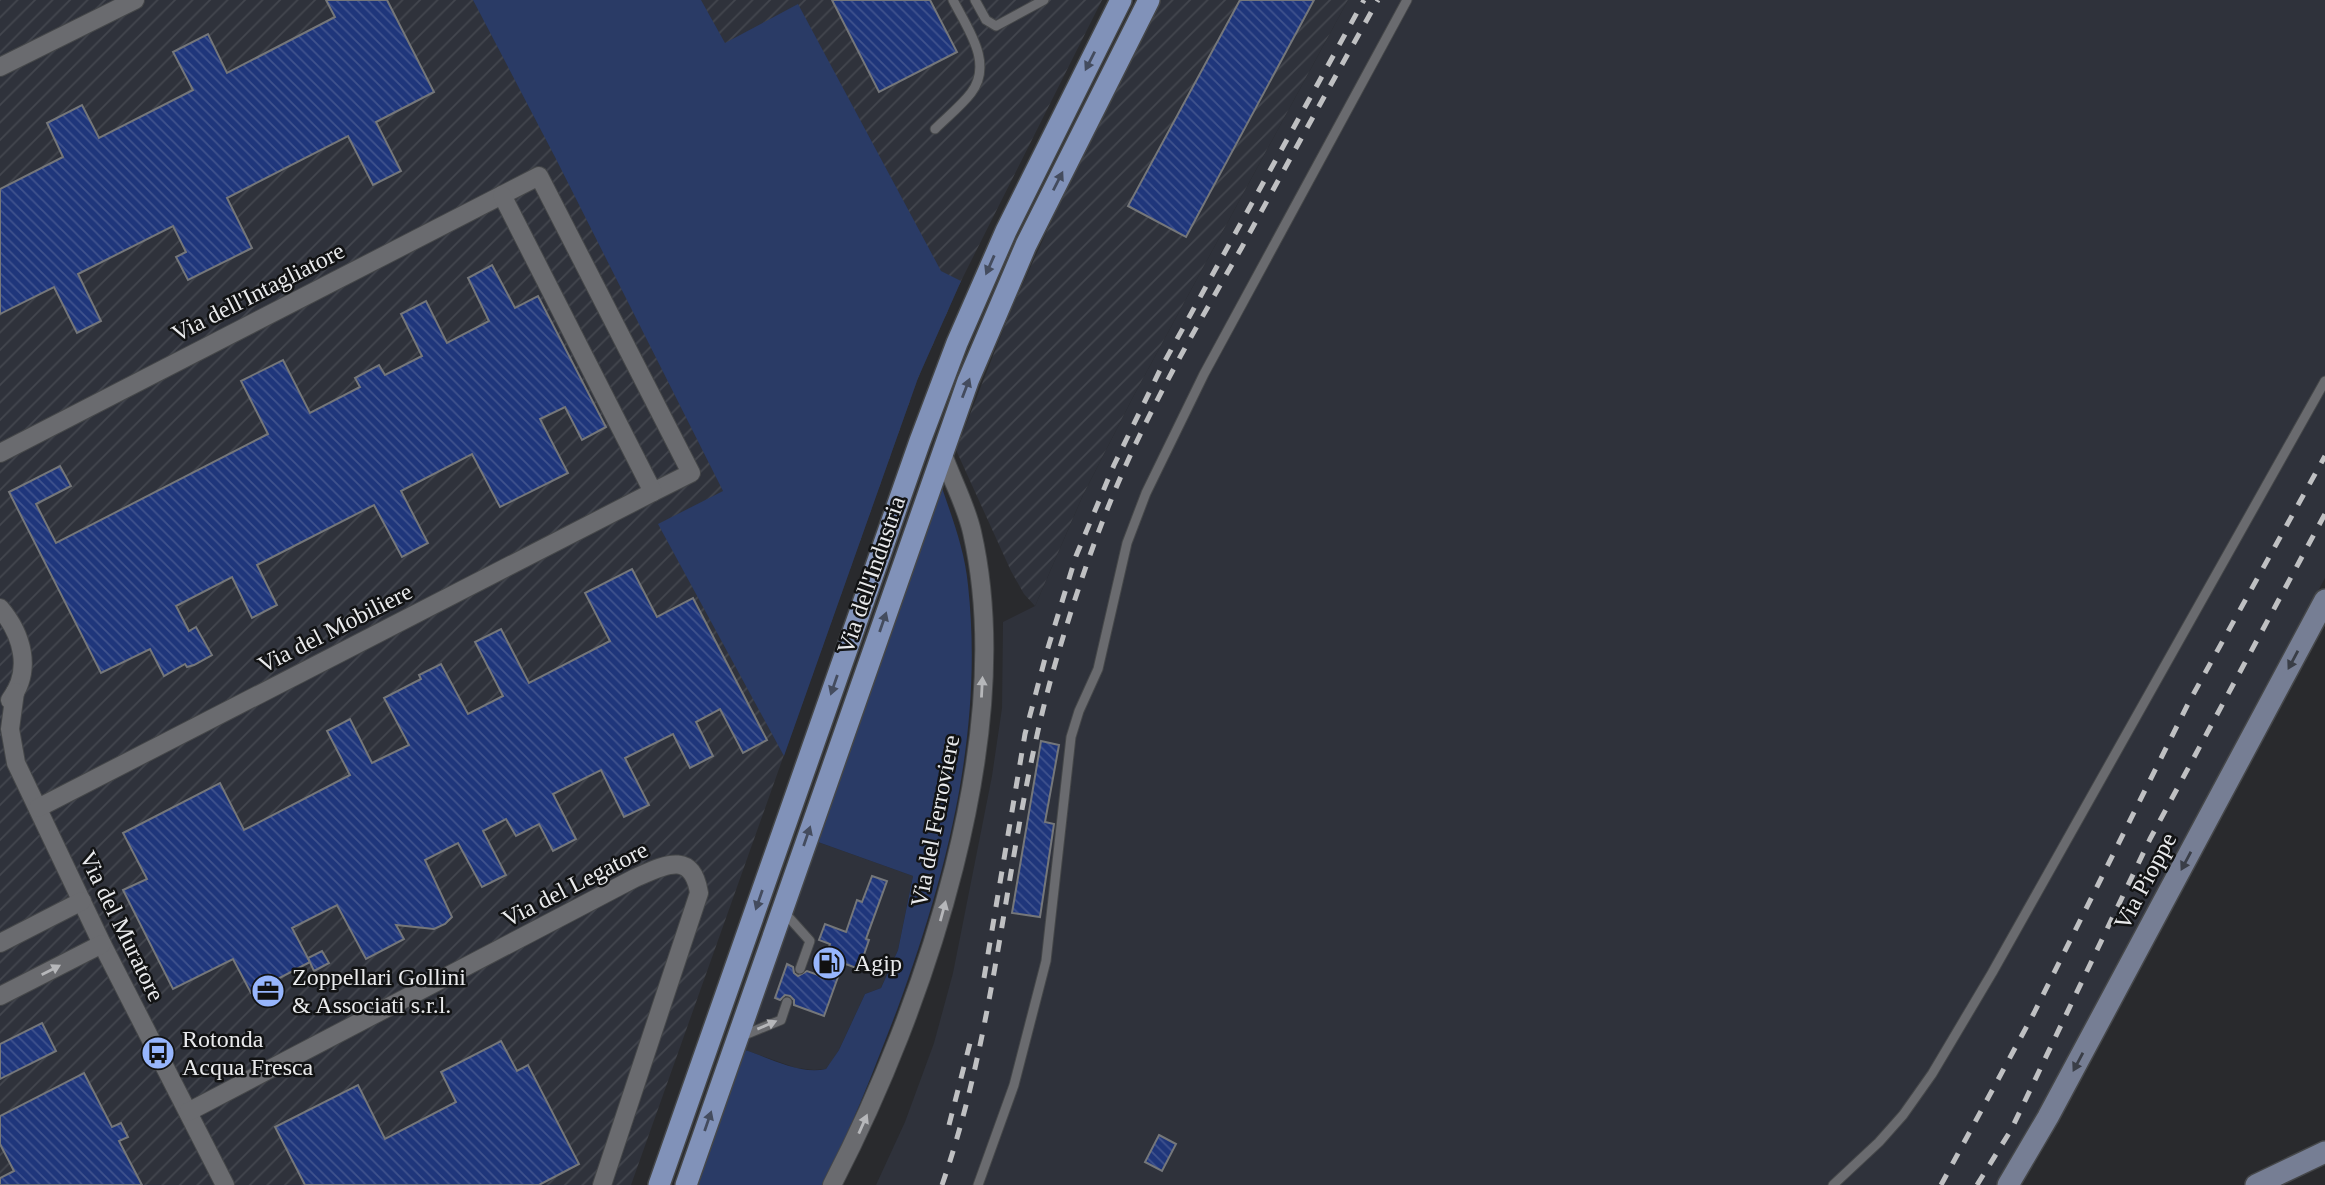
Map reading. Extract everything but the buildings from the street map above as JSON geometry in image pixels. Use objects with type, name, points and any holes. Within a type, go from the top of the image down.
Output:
[{"type":"main road","name":"Via dell'Industria","points":[[659,1185],[919,441],[957,343],[1006,230],[1121,0]]},
{"type":"main road","name":"Via dell'Industria","points":[[686,1185],[973,370],[1026,245],[1149,0]]},
{"type":"street","points":[[0,67],[135,0]]},
{"type":"street","name":"Via dell'Intagliatore","points":[[0,453],[539,176]]},
{"type":"street","name":"Via del Mobiliere","points":[[38,808],[691,473],[539,176]]},
{"type":"street","points":[[502,195],[653,492]]},
{"type":"street","name":"Via del Ferroviere","points":[[832,1185],[884,1076],[942,916],[960,841],[974,764],[981,706],[984,643],[980,582],[971,530],[942,452]]},
{"type":"street","name":"Via Pioppe","points":[[2008,1185],[2062,1093],[2325,600]]},
{"type":"street","points":[[0,608],[13,624],[22,646],[23,670],[15,692],[0,712]]},
{"type":"street","name":"Via del Muratore","points":[[15,692],[9,729],[16,763],[102,944],[225,1185]]},
{"type":"street","name":"Via del Muratore","points":[[0,751],[16,763]]},
{"type":"street","name":"Via del Legatore","points":[[188,1112],[635,878],[666,864],[678,864],[688,868],[697,880],[699,893],[602,1185]]},
{"type":"street","points":[[0,943],[82,901]]},
{"type":"street","points":[[0,996],[102,944]]},
{"type":"street","points":[[2256,1185],[2325,1152]]},
{"type":"lane","points":[[935,129],[973,92],[980,74],[981,59],[953,0]]},
{"type":"lane","points":[[975,0],[986,20],[996,26],[1044,0]]},
{"type":"lane","points":[[978,1185],[1014,1085],[1046,961],[1071,737],[1079,711],[1098,669],[1128,543],[1146,493],[1204,374],[1408,0]]},
{"type":"lane","points":[[1833,1185],[1879,1142],[1903,1115],[1938,1065],[2325,382]]},
{"type":"lane","points":[[782,910],[810,941],[800,969]]},
{"type":"lane","points":[[737,1038],[781,1020],[788,1002]]},
{"type":"shaded area","points":[[0,0],[1102,0],[961,281],[918,378],[631,1185],[0,1185]]},
{"type":"shaded area","points":[[473,0],[701,0],[725,43],[798,4],[941,271],[961,281],[918,378],[784,756],[658,524],[723,491]]},
{"type":"shaded area","points":[[1161,0],[1348,0],[1134,395],[1083,495],[1035,606],[1024,594],[1011,571],[956,450],[1011,310],[1073,174]]},
{"type":"shaded area","points":[[1348,0],[2325,0],[2325,578],[2001,1185],[876,1185],[905,1122],[934,1043],[953,973],[992,776],[1002,708],[1003,622],[1035,606],[1083,495],[1134,395]]},
{"type":"shaded area","points":[[942,488],[958,536],[968,585],[972,640],[971,694],[966,748],[946,854],[915,959],[862,1099],[822,1185],[698,1185],[745,1050],[796,1068],[826,1069],[839,1050],[865,994],[881,988],[898,950],[913,876],[818,842]]},
{"type":"shaded area","points":[[818,842],[913,876],[898,950],[881,988],[865,994],[839,1050],[826,1069],[814,1070],[796,1068],[745,1050]]},
{"type":"railway","points":[[984,978],[1025,734],[1076,556],[1114,465],[1161,368],[1364,0]]},
{"type":"railway","points":[[942,1185],[978,1054],[1026,786],[1041,720],[1065,630],[1097,536],[1125,467],[1166,383],[1378,0]]},
{"type":"railway","points":[[1941,1185],[2034,1013],[2189,702],[2325,456]]},
{"type":"railway","points":[[1977,1185],[2011,1130],[2150,839],[2325,514]]},
{"type":"railway","points":[[949,1125],[970,1043]]},
{"type":"place","name":"Agip","points":[[829,963]]},
{"type":"place","name":"Zoppellari Gollini & Associati s.r.l.","points":[[268,991]]},
{"type":"place","name":"Rotonda Acqua Fresca","points":[[158,1053]]}]
